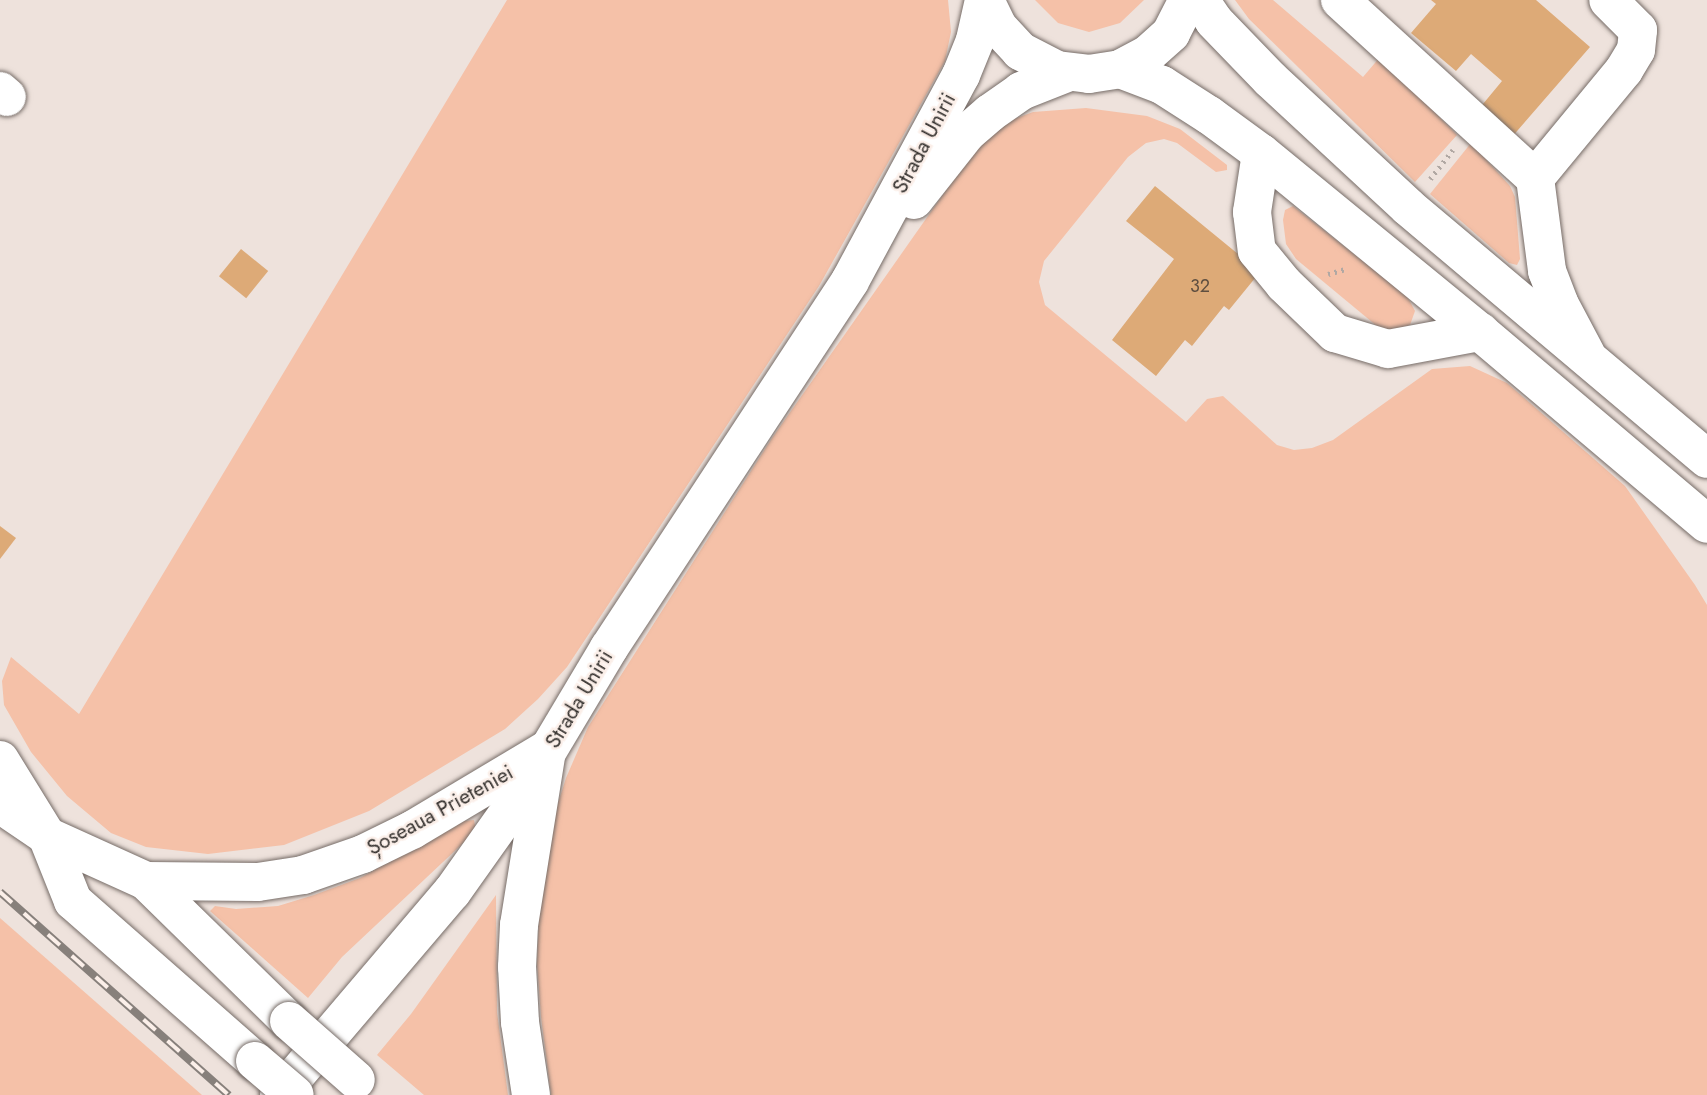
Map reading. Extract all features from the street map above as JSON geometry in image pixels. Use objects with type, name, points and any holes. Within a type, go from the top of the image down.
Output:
[{"type":"main road","points":[[985,0],[993,19],[1010,43],[1038,62],[1067,73],[1089,74],[1120,69],[1139,60],[1164,41],[1177,24],[1188,0]]},
{"type":"main road","name":"Strada Unirii","points":[[279,1095],[452,892],[497,830],[609,648],[849,281],[961,75],[975,40],[985,0]]},
{"type":"main road","points":[[1199,0],[1214,21],[1270,79],[1398,198],[1586,354],[1707,459]]},
{"type":"main road","points":[[1340,0],[1535,178],[1547,271],[1559,303],[1586,354]]},
{"type":"main road","points":[[1535,178],[1624,70],[1636,50],[1637,30],[1608,0]]},
{"type":"main road","points":[[1120,69],[1162,85],[1261,153],[1480,332],[1695,514],[1707,541]]},
{"type":"main road","name":"Strada Unirii","points":[[849,281],[967,133],[1021,91],[1067,73]]},
{"type":"main road","points":[[1261,153],[1252,212],[1257,251],[1284,284],[1335,333],[1388,349],[1480,332]]},
{"type":"main road","points":[[531,1095],[520,1023],[516,967],[519,925],[548,749]]},
{"type":"main road","name":"Șoseaua Prieteniei","points":[[0,804],[47,836],[146,881],[258,882],[327,868],[412,830],[548,749]]},
{"type":"main road","points":[[0,760],[47,836],[73,901],[295,1095]]},
{"type":"main road","points":[[146,881],[289,1021],[365,1087]]},
{"type":"path","points":[[1429,181],[1476,122]]},
{"type":"shaded area","points":[[507,0],[948,0],[951,32],[945,61],[819,286],[567,667],[538,699],[505,729],[369,811],[284,845],[208,854],[146,847],[111,833],[67,796],[31,752],[4,705],[2,681],[11,657],[79,714]]},
{"type":"shaded area","points":[[1035,0],[1144,0],[1120,23],[1089,32],[1058,23]]},
{"type":"shaded area","points":[[1235,0],[1273,0],[1363,77],[1380,57],[1457,135],[1415,182],[1249,19]]},
{"type":"shaded area","points":[[1086,108],[1147,116],[1180,129],[1227,165],[1227,170],[1216,172],[1177,143],[1164,139],[1146,143],[1128,157],[1044,261],[1039,282],[1045,305],[1186,422],[1207,399],[1223,396],[1277,445],[1294,450],[1312,448],[1333,440],[1432,369],[1470,366],[1507,383],[1625,486],[1695,585],[1707,605],[1707,1095],[551,1095],[537,963],[539,916],[551,825],[566,778],[588,727],[772,438],[975,149],[1011,120],[1033,112]]},
{"type":"shaded area","points":[[1471,143],[1510,186],[1515,197],[1520,259],[1517,265],[1509,263],[1430,194]]},
{"type":"shaded area","points":[[1293,206],[1407,296],[1415,311],[1410,325],[1392,332],[1378,327],[1296,259],[1286,244],[1283,220],[1285,210]]},
{"type":"shaded area","points":[[474,820],[476,831],[342,957],[308,998],[210,911],[215,906],[236,909],[278,906],[314,895],[360,878],[464,821]]},
{"type":"shaded area","points":[[496,895],[497,1012],[508,1095],[424,1095],[377,1055],[411,1014]]},
{"type":"shaded area","points":[[0,918],[202,1095],[0,1095]]},
{"type":"building","points":[[1431,0],[1536,0],[1590,47],[1511,138],[1478,110],[1502,81],[1471,54],[1456,71],[1411,33],[1436,4]]},
{"type":"building","points":[[1155,186],[1260,272],[1229,310],[1224,306],[1192,346],[1185,340],[1156,376],[1112,340],[1174,259],[1126,221]]},
{"type":"building","points":[[241,249],[268,271],[246,298],[219,276]]},
{"type":"building","points":[[0,526],[16,538],[0,559]]},
{"type":"railway","points":[[0,892],[229,1095]]}]
